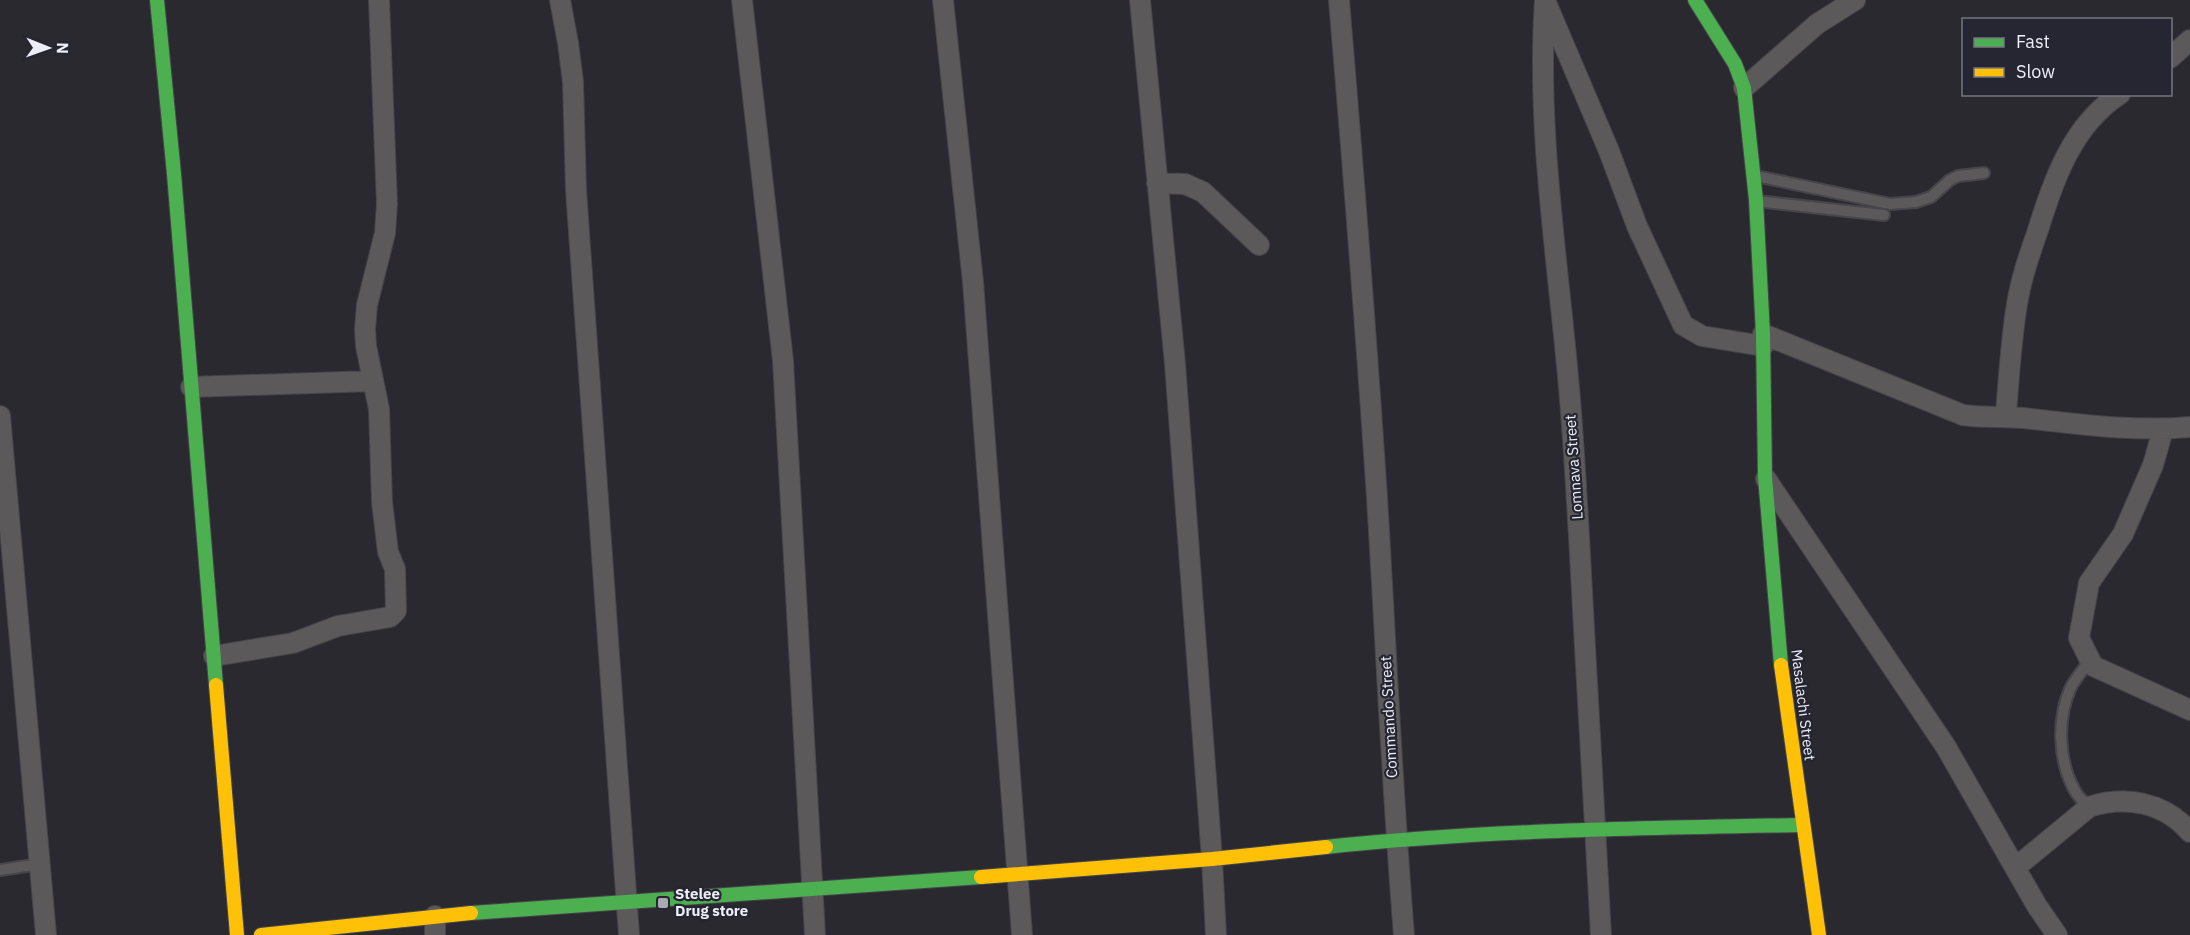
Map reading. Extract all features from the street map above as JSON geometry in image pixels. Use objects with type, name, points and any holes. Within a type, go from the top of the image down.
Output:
[{"type":"street","points":[[157,0],[237,935]]},
{"type":"street","points":[[214,656],[293,643],[338,626],[390,618],[396,611],[395,569],[388,552],[382,502],[380,418],[366,346],[367,305],[385,233],[387,204],[378,0]]},
{"type":"street","points":[[560,0],[573,82],[576,190],[629,935]]},
{"type":"street","points":[[742,0],[783,361],[815,935]]},
{"type":"street","points":[[943,0],[973,282],[1022,935]]},
{"type":"street","points":[[1140,0],[1175,364],[1216,935]]},
{"type":"street","name":"Commando Street","points":[[1339,0],[1377,499],[1396,839],[1404,935]]},
{"type":"street","points":[[1545,0],[1609,151],[1637,226],[1683,325],[1702,336],[1763,340],[1951,411],[1978,417],[2003,416],[2163,430],[2190,428]]},
{"type":"street","name":"Lomnava Street","points":[[1545,0],[1541,53],[1543,125],[1575,467],[1601,935]]},
{"type":"street","points":[[1744,88],[1817,24],[1855,0]]},
{"type":"street","name":"Masalachi Street","points":[[1698,1],[1735,64],[1744,88],[1756,201],[1763,340],[1765,477],[1780,661],[1819,935]]},
{"type":"street","points":[[2172,56],[2190,40]]},
{"type":"street","points":[[2003,416],[2006,413],[2017,303],[2023,275],[2056,180],[2074,141],[2096,113],[2117,96]]},
{"type":"street","points":[[1157,183],[1185,184],[1203,192],[1260,245]]},
{"type":"street","points":[[191,387],[373,381]]},
{"type":"street","points":[[0,416],[46,935]]},
{"type":"street","points":[[2163,430],[2140,499],[2122,534],[2090,583],[2079,638],[2093,666],[2190,710]]},
{"type":"street","points":[[1765,477],[1946,747],[2037,906],[2057,935]]},
{"type":"street","points":[[2015,868],[2089,807],[2102,803],[2125,801],[2145,803],[2165,811],[2182,822],[2190,832]]},
{"type":"street","points":[[261,935],[435,926],[627,901],[1019,875],[1212,859],[1396,839],[1596,829],[1802,825]]},
{"type":"street","points":[[2037,906],[2037,935]]},
{"type":"lane","points":[[1753,175],[1890,204],[1916,202],[1931,197],[1958,176],[1984,173]]},
{"type":"lane","points":[[1756,201],[1884,215]]},
{"type":"lane","points":[[2089,807],[2074,791],[2066,769],[2062,746],[2062,720],[2072,686],[2090,660]]},
{"type":"lane","points":[[0,870],[40,864]]},
{"type":"traffic: fast","points":[[157,0],[174,174],[216,685]]},
{"type":"traffic: fast","points":[[1695,0],[1735,64],[1744,88],[1756,200],[1763,334],[1765,477],[1781,665]]},
{"type":"traffic: fast","points":[[1326,847],[1504,833],[1802,825]]},
{"type":"traffic: fast","points":[[471,913],[981,877]]},
{"type":"traffic: slow","points":[[1781,665],[1819,935]]},
{"type":"traffic: slow","points":[[216,685],[237,935]]},
{"type":"traffic: slow","points":[[981,877],[1212,859],[1326,847]]},
{"type":"traffic: slow","points":[[261,935],[471,913]]},
{"type":"place","name":"Stelee Drug store","points":[[663,903]]}]
